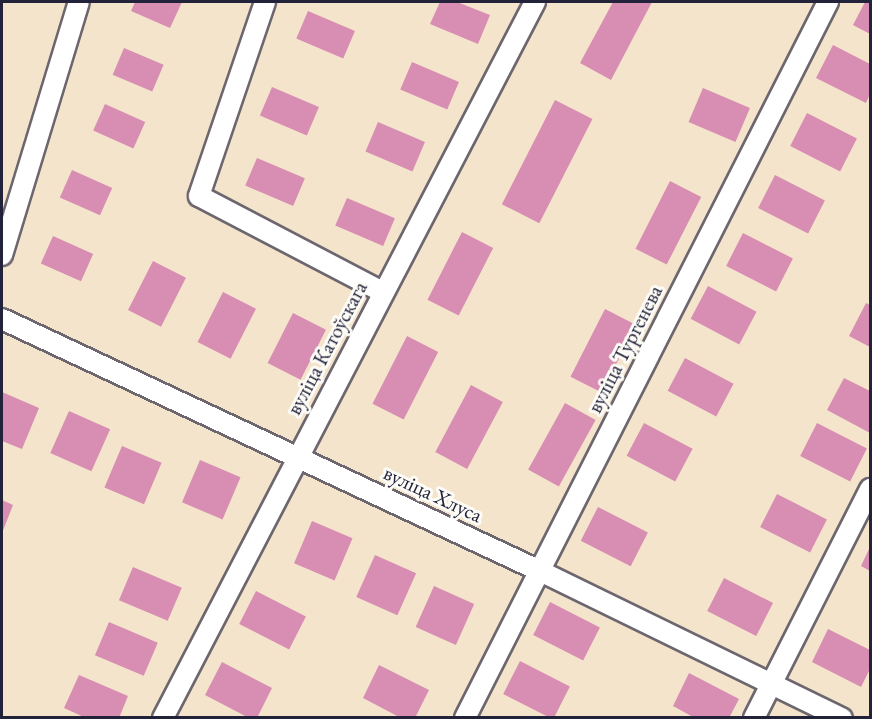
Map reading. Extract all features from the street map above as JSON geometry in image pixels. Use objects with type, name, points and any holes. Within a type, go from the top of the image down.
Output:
[{"type":"street","points":[[2,255],[79,2]]},
{"type":"street","points":[[265,2],[199,196],[383,292]]},
{"type":"street","name":"вуліца Катоўскага","points":[[163,717],[296,456],[535,2]]},
{"type":"street","name":"вуліца Тургенева","points":[[465,717],[828,2]]},
{"type":"street","name":"вуліца Хлуса","points":[[2,319],[540,571],[842,717]]},
{"type":"street","points":[[754,717],[870,489]]},
{"type":"building","points":[[135,2],[182,2],[170,28],[131,11]]},
{"type":"building","points":[[440,2],[457,2],[490,15],[478,44],[430,24]]},
{"type":"building","points":[[613,2],[652,2],[611,80],[580,63]]},
{"type":"building","points":[[865,2],[870,2],[870,34],[853,25]]},
{"type":"building","points":[[308,11],[355,31],[343,59],[296,39]]},
{"type":"building","points":[[833,45],[870,64],[870,94],[866,103],[816,78]]},
{"type":"building","points":[[124,48],[164,65],[152,91],[113,75]]},
{"type":"building","points":[[412,62],[459,82],[447,110],[400,90]]},
{"type":"building","points":[[272,87],[319,107],[307,135],[260,116]]},
{"type":"building","points":[[703,88],[750,108],[735,142],[689,122]]},
{"type":"building","points":[[555,100],[592,119],[539,223],[502,204]]},
{"type":"building","points":[[105,104],[145,122],[133,148],[93,130]]},
{"type":"building","points":[[807,113],[857,138],[840,171],[790,146]]},
{"type":"building","points":[[378,122],[425,142],[412,171],[365,151]]},
{"type":"building","points":[[257,158],[305,178],[293,206],[245,186]]},
{"type":"building","points":[[72,170],[112,188],[100,215],[60,197]]},
{"type":"building","points":[[775,175],[825,200],[808,233],[758,208]]},
{"type":"building","points":[[670,181],[701,197],[667,265],[635,249]]},
{"type":"building","points":[[347,198],[395,218],[383,246],[335,226]]},
{"type":"building","points":[[462,232],[493,248],[459,316],[427,300]]},
{"type":"building","points":[[743,233],[793,258],[776,291],[726,266]]},
{"type":"building","points":[[53,236],[93,254],[81,281],[41,263]]},
{"type":"building","points":[[153,261],[186,278],[161,327],[128,310]]},
{"type":"building","points":[[708,286],[757,312],[739,344],[691,319]]},
{"type":"building","points":[[223,292],[256,309],[231,359],[198,342]]},
{"type":"building","points":[[866,303],[870,305],[870,347],[849,336]]},
{"type":"building","points":[[605,309],[636,325],[602,393],[570,377]]},
{"type":"building","points":[[293,313],[326,330],[301,380],[268,363]]},
{"type":"building","points":[[407,336],[438,352],[404,420],[372,404]]},
{"type":"building","points":[[685,358],[734,384],[716,416],[668,391]]},
{"type":"building","points":[[844,378],[870,391],[870,433],[827,410]]},
{"type":"building","points":[[471,385],[503,402],[467,469],[435,452]]},
{"type":"building","points":[[2,392],[39,408],[22,449],[2,441]]},
{"type":"building","points":[[565,403],[596,420],[559,486],[528,469]]},
{"type":"building","points":[[69,411],[110,429],[91,471],[50,453]]},
{"type":"building","points":[[644,423],[693,449],[675,481],[627,456]]},
{"type":"building","points":[[817,423],[867,448],[850,481],[800,456]]},
{"type":"building","points":[[122,446],[162,463],[144,504],[104,487]]},
{"type":"building","points":[[200,460],[241,477],[223,520],[182,502]]},
{"type":"building","points":[[777,494],[827,519],[810,552],[760,527]]},
{"type":"building","points":[[2,500],[13,505],[2,533]]},
{"type":"building","points":[[598,507],[648,532],[631,566],[581,541]]},
{"type":"building","points":[[312,521],[353,538],[335,581],[294,563]]},
{"type":"building","points":[[870,547],[870,571],[861,566]]},
{"type":"building","points":[[375,555],[416,573],[397,615],[356,597]]},
{"type":"building","points":[[133,567],[182,588],[168,621],[119,600]]},
{"type":"building","points":[[724,578],[773,603],[756,636],[707,611]]},
{"type":"building","points":[[434,586],[474,604],[456,645],[416,627]]},
{"type":"building","points":[[256,591],[306,616],[289,649],[239,624]]},
{"type":"building","points":[[550,602],[600,627],[583,660],[533,635]]},
{"type":"building","points":[[109,622],[158,643],[144,676],[95,655]]},
{"type":"building","points":[[828,629],[870,650],[870,669],[861,687],[812,662]]},
{"type":"building","points":[[520,661],[570,686],[554,718],[503,694]]},
{"type":"building","points":[[222,662],[272,688],[257,718],[249,718],[205,695]]},
{"type":"building","points":[[379,665],[429,690],[415,718],[401,718],[363,698]]},
{"type":"building","points":[[689,673],[739,699],[729,718],[695,718],[673,706]]},
{"type":"building","points":[[79,675],[128,696],[119,718],[86,718],[64,708]]}]
